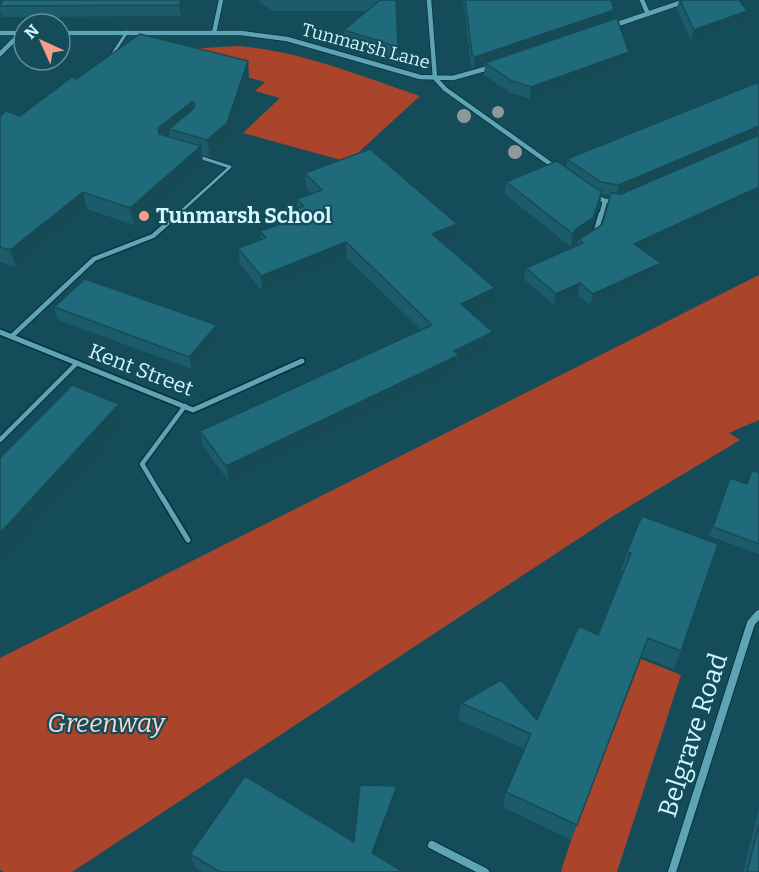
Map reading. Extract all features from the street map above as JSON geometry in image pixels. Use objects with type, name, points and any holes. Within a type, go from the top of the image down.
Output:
[{"type":"street","points":[[214,33],[221,0]]},
{"type":"street","points":[[429,0],[435,78],[445,88],[559,171]]},
{"type":"street","points":[[642,0],[648,14]]},
{"type":"street","points":[[604,29],[688,0]]},
{"type":"street","name":"Tunmarsh Lane","points":[[72,33],[214,33],[287,39],[405,74],[435,78],[453,78],[494,66]]},
{"type":"street","points":[[0,54],[12,43]]},
{"type":"street","points":[[588,191],[605,201],[617,201]]},
{"type":"street","points":[[593,239],[605,201]]},
{"type":"street","name":"Kent Street","points":[[0,332],[194,410],[302,361]]},
{"type":"street","name":"Belgrave Road","points":[[672,872],[751,622],[759,614]]},
{"type":"street","points":[[432,845],[485,872]]},
{"type":"lane","points":[[105,61],[112,55],[126,32]]},
{"type":"lane","points":[[12,336],[94,259],[153,236],[230,167],[197,157]]},
{"type":"lane","points":[[0,440],[77,363]]},
{"type":"lane","points":[[185,406],[142,464],[188,540]]},
{"type":"green space","points":[[236,46],[260,48],[306,58],[420,96],[348,162],[243,133],[280,98],[255,91],[265,82],[198,64],[189,49]]},
{"type":"green space","name":"Greenway","points":[[759,275],[759,420],[729,433],[740,440],[610,518],[72,872],[4,872],[0,870],[0,658]]},
{"type":"green space","points":[[641,659],[681,675],[617,872],[563,872],[561,871],[571,840]]},
{"type":"building","points":[[3,0],[181,0],[179,5],[0,6]]},
{"type":"building","points":[[380,0],[396,0],[398,47],[344,30]]},
{"type":"building","points":[[465,0],[611,0],[614,10],[475,57],[472,54]]},
{"type":"building","points":[[680,0],[739,0],[747,11],[694,30]]},
{"type":"building","points":[[617,18],[629,52],[531,87],[512,81],[485,63]]},
{"type":"building","points":[[140,34],[248,61],[227,123],[207,140],[169,129],[194,108],[195,104],[192,102],[158,128],[159,134],[201,146],[130,208],[83,192],[10,250],[0,247],[0,116],[6,111],[20,116],[72,77],[76,79]]},
{"type":"building","points":[[759,82],[759,126],[619,185],[601,182],[567,159]]},
{"type":"building","points":[[759,135],[759,187],[634,244],[661,263],[593,294],[580,283],[556,294],[526,268],[583,243],[579,239],[602,225],[611,193],[621,194]]},
{"type":"building","points":[[370,149],[457,224],[432,234],[495,288],[461,304],[493,332],[454,351],[459,355],[226,466],[200,431],[432,325],[346,242],[261,276],[238,248],[266,238],[260,231],[286,222],[279,215],[304,206],[297,199],[322,190],[305,173]]},
{"type":"building","points":[[557,161],[602,191],[593,218],[576,229],[573,234],[506,182]]},
{"type":"building","points":[[85,279],[217,325],[189,357],[54,307]]},
{"type":"building","points":[[72,385],[119,404],[0,533],[0,458]]},
{"type":"building","points":[[752,470],[759,473],[759,544],[713,527],[730,478],[747,484]]},
{"type":"building","points":[[642,516],[718,544],[681,651],[648,638],[577,825],[506,792],[531,734],[461,703],[501,680],[537,720],[579,626],[598,635],[631,553],[627,552]]},
{"type":"building","points":[[245,776],[354,842],[360,785],[397,786],[372,853],[403,872],[220,872],[190,854]]},
{"type":"building","points":[[759,825],[759,872],[747,872]]},
{"type":"place","name":"Tunmarsh School","points":[[144,216]]}]
